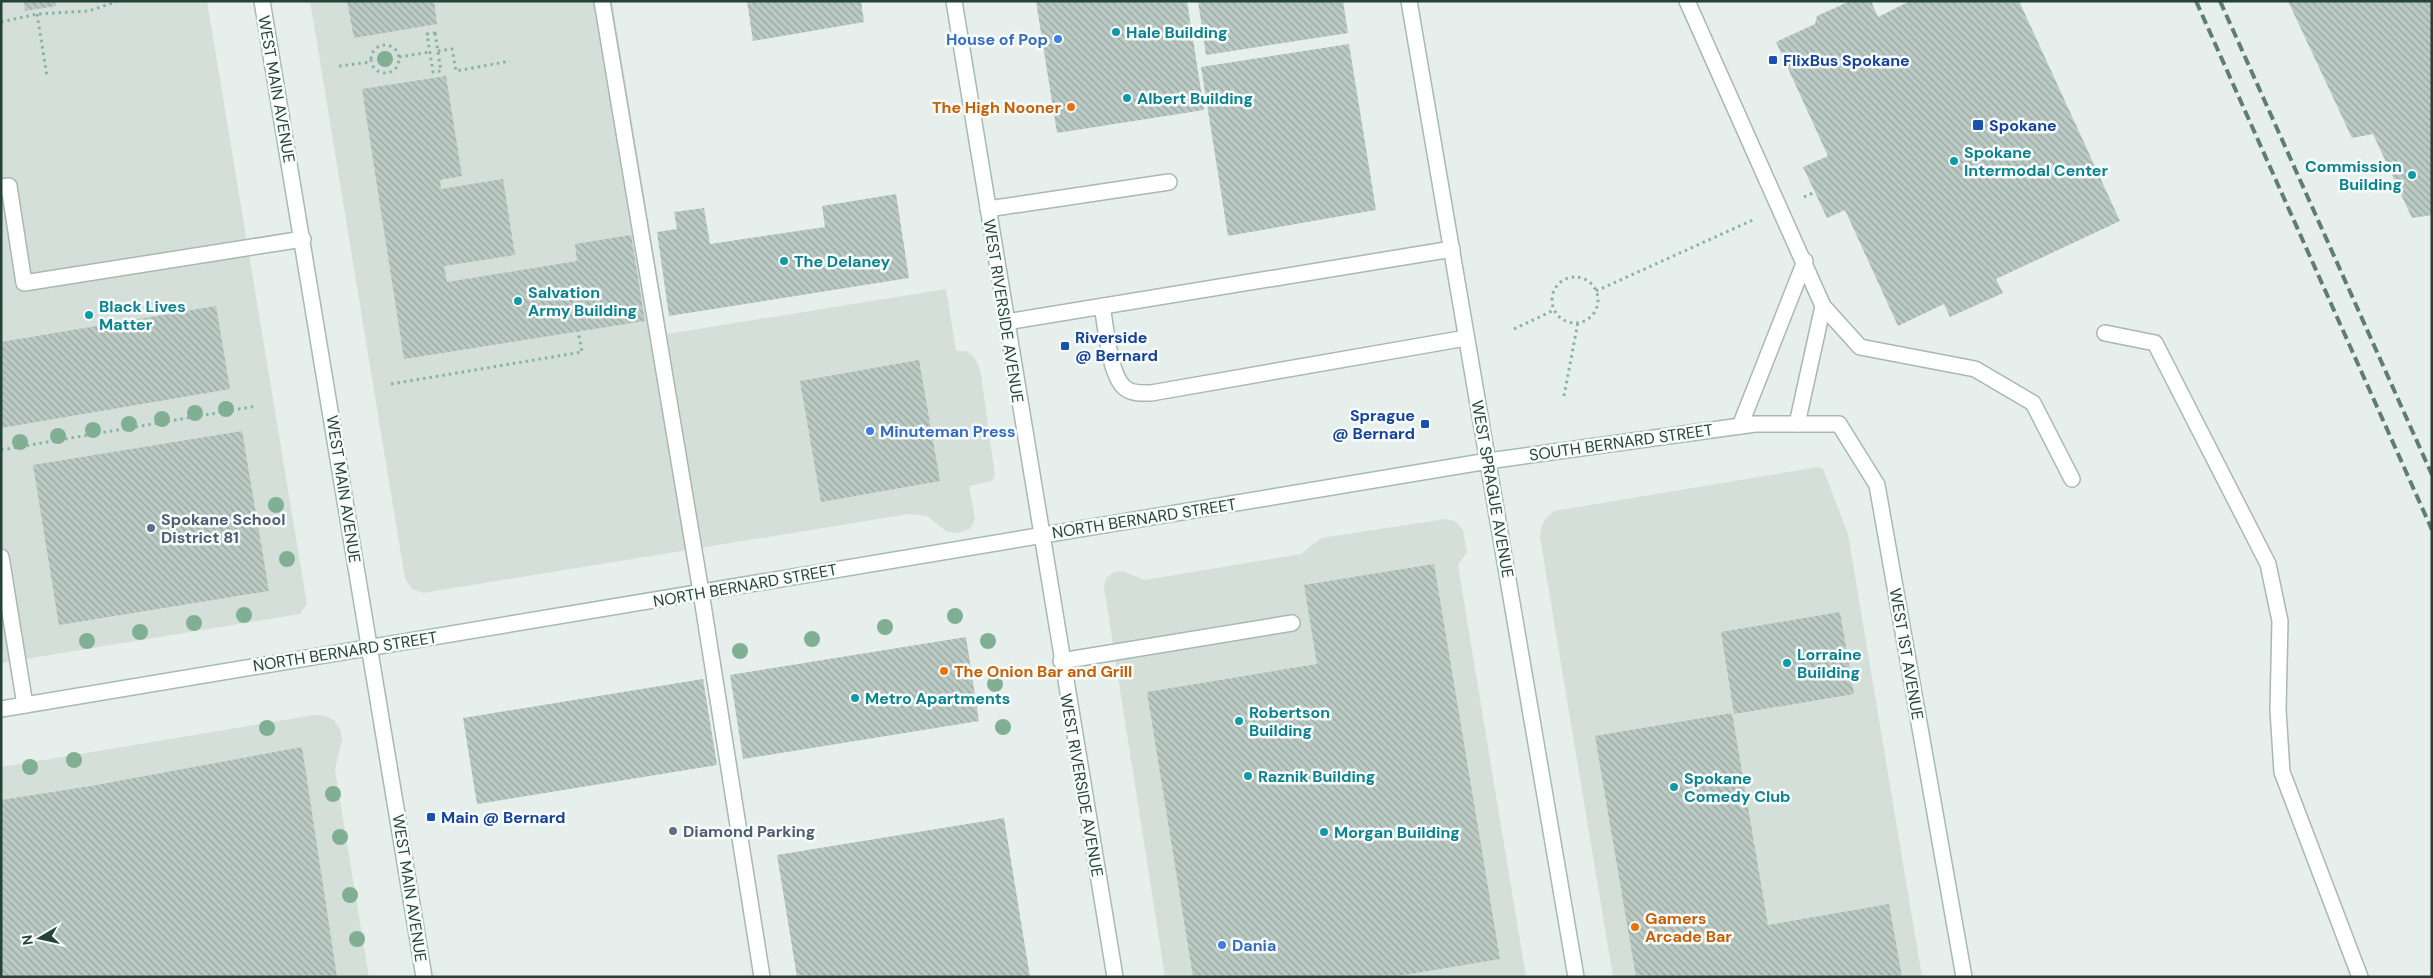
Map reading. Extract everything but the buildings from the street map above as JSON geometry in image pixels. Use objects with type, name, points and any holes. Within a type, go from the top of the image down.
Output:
[{"type":"main road","name":"WEST MAIN AVENUE","points":[[262,1],[424,977]]},
{"type":"main road","points":[[602,1],[701,592],[762,977]]},
{"type":"main road","name":"WEST RIVERSIDE AVENUE","points":[[954,1],[1040,535],[1114,977]]},
{"type":"main road","name":"WEST SPRAGUE AVENUE","points":[[1409,1],[1576,977]]},
{"type":"main road","points":[[1687,1],[1823,306],[1860,347],[1976,369],[2033,403],[2072,479]]},
{"type":"main road","points":[[988,209],[1169,182]]},
{"type":"main road","points":[[1,187],[9,186],[24,283],[303,239]]},
{"type":"main road","points":[[1006,322],[1452,250]]},
{"type":"main road","points":[[1740,426],[1804,261]]},
{"type":"main road","points":[[1102,306],[1114,370],[1119,381],[1126,389],[1133,392],[1151,393],[1466,338]]},
{"type":"main road","points":[[1797,424],[1823,306]]},
{"type":"main road","points":[[2105,333],[2155,343],[2268,564],[2280,621],[2278,710],[2282,772],[2360,977]]},
{"type":"main road","name":"SOUTH BERNARD STREET","points":[[1488,460],[1755,424]]},
{"type":"main road","name":"WEST 1ST AVENUE","points":[[1755,424],[1839,424],[1877,485],[1964,977]]},
{"type":"main road","name":"NORTH BERNARD STREET","points":[[1,709],[1488,460]]},
{"type":"main road","points":[[1,558],[25,705]]},
{"type":"main road","points":[[1061,661],[1292,623]]},
{"type":"path","points":[[1,22],[37,14],[89,11],[118,1]]},
{"type":"path","points":[[37,14],[47,76]]},
{"type":"path","points":[[435,33],[438,51],[441,71],[433,72],[427,34],[435,33]]},
{"type":"path","points":[[382,45],[391,46],[399,57],[397,67],[390,73],[380,73],[372,67],[371,62],[374,49],[382,45]]},
{"type":"path","points":[[438,51],[452,49],[456,71],[510,62]]},
{"type":"path","points":[[399,57],[430,52]]},
{"type":"path","points":[[339,66],[371,62]]},
{"type":"path","points":[[1596,291],[1815,192]]},
{"type":"path","points":[[1572,277],[1586,280],[1596,291],[1597,306],[1594,313],[1588,319],[1578,322],[1566,321],[1554,310],[1552,296],[1559,283],[1565,280],[1572,277]]},
{"type":"path","points":[[1514,329],[1554,310]]},
{"type":"path","points":[[1564,396],[1578,322]]},
{"type":"path","points":[[391,384],[582,352],[578,331]]},
{"type":"path","points":[[1,450],[257,406]]},
{"type":"shaded area","points":[[1,1],[207,1],[307,604],[300,614],[1,663]]},
{"type":"shaded area","points":[[310,1],[612,1],[667,334],[946,289],[956,351],[966,351],[974,357],[980,369],[995,475],[992,481],[969,486],[975,519],[970,529],[958,533],[946,531],[927,516],[909,514],[423,593],[412,589],[405,579]]},
{"type":"shaded area","points":[[1819,467],[1823,469],[1848,534],[1922,977],[1613,977],[1540,537],[1542,525],[1546,518],[1554,511]]},
{"type":"shaded area","points":[[1446,519],[1455,521],[1463,530],[1467,552],[1458,565],[1526,977],[1165,977],[1104,587],[1106,578],[1114,572],[1122,571],[1145,580],[1301,554],[1321,538]]},
{"type":"shaded area","points":[[323,715],[334,720],[340,729],[342,739],[335,770],[369,977],[1,977],[1,767]]},
{"type":"railway","points":[[2196,1],[2432,530]]},
{"type":"railway","points":[[2220,1],[2432,475]]},
{"type":"place","name":"Hale Building","points":[[1116,32]]},
{"type":"place","name":"House of Pop","points":[[1058,39]]},
{"type":"place","name":"FlixBus Spokane","points":[[1773,60]]},
{"type":"place","name":"Albert Building","points":[[1127,98]]},
{"type":"place","name":"The High Nooner","points":[[1071,107]]},
{"type":"place","name":"Spokane","points":[[1978,125]]},
{"type":"place","name":"Spokane Intermodal Center","points":[[1954,161]]},
{"type":"place","name":"Commission Building","points":[[2412,175]]},
{"type":"place","name":"The Delaney","points":[[784,261]]},
{"type":"place","name":"Salvation Army Building","points":[[518,301]]},
{"type":"place","name":"Black Lives Matter","points":[[89,315]]},
{"type":"place","name":"Riverside @ Bernard","points":[[1065,346]]},
{"type":"place","name":"Sprague @ Bernard","points":[[1425,424]]},
{"type":"place","name":"Minuteman Press","points":[[870,431]]},
{"type":"place","name":"Spokane School District 81","points":[[151,528]]},
{"type":"place","name":"Lorraine Building","points":[[1787,663]]},
{"type":"place","name":"The Onion Bar and Grill","points":[[944,671]]},
{"type":"place","name":"Metro Apartments","points":[[855,698]]},
{"type":"place","name":"Robertson Building","points":[[1239,721]]},
{"type":"place","name":"Raznik Building","points":[[1248,776]]},
{"type":"place","name":"Spokane Comedy Club","points":[[1674,787]]},
{"type":"place","name":"Main @ Bernard","points":[[431,817]]},
{"type":"place","name":"Diamond Parking","points":[[673,831]]},
{"type":"place","name":"Morgan Building","points":[[1324,832]]},
{"type":"place","name":"Gamers Arcade Bar","points":[[1635,927]]},
{"type":"place","name":"Dania","points":[[1222,945]]}]
